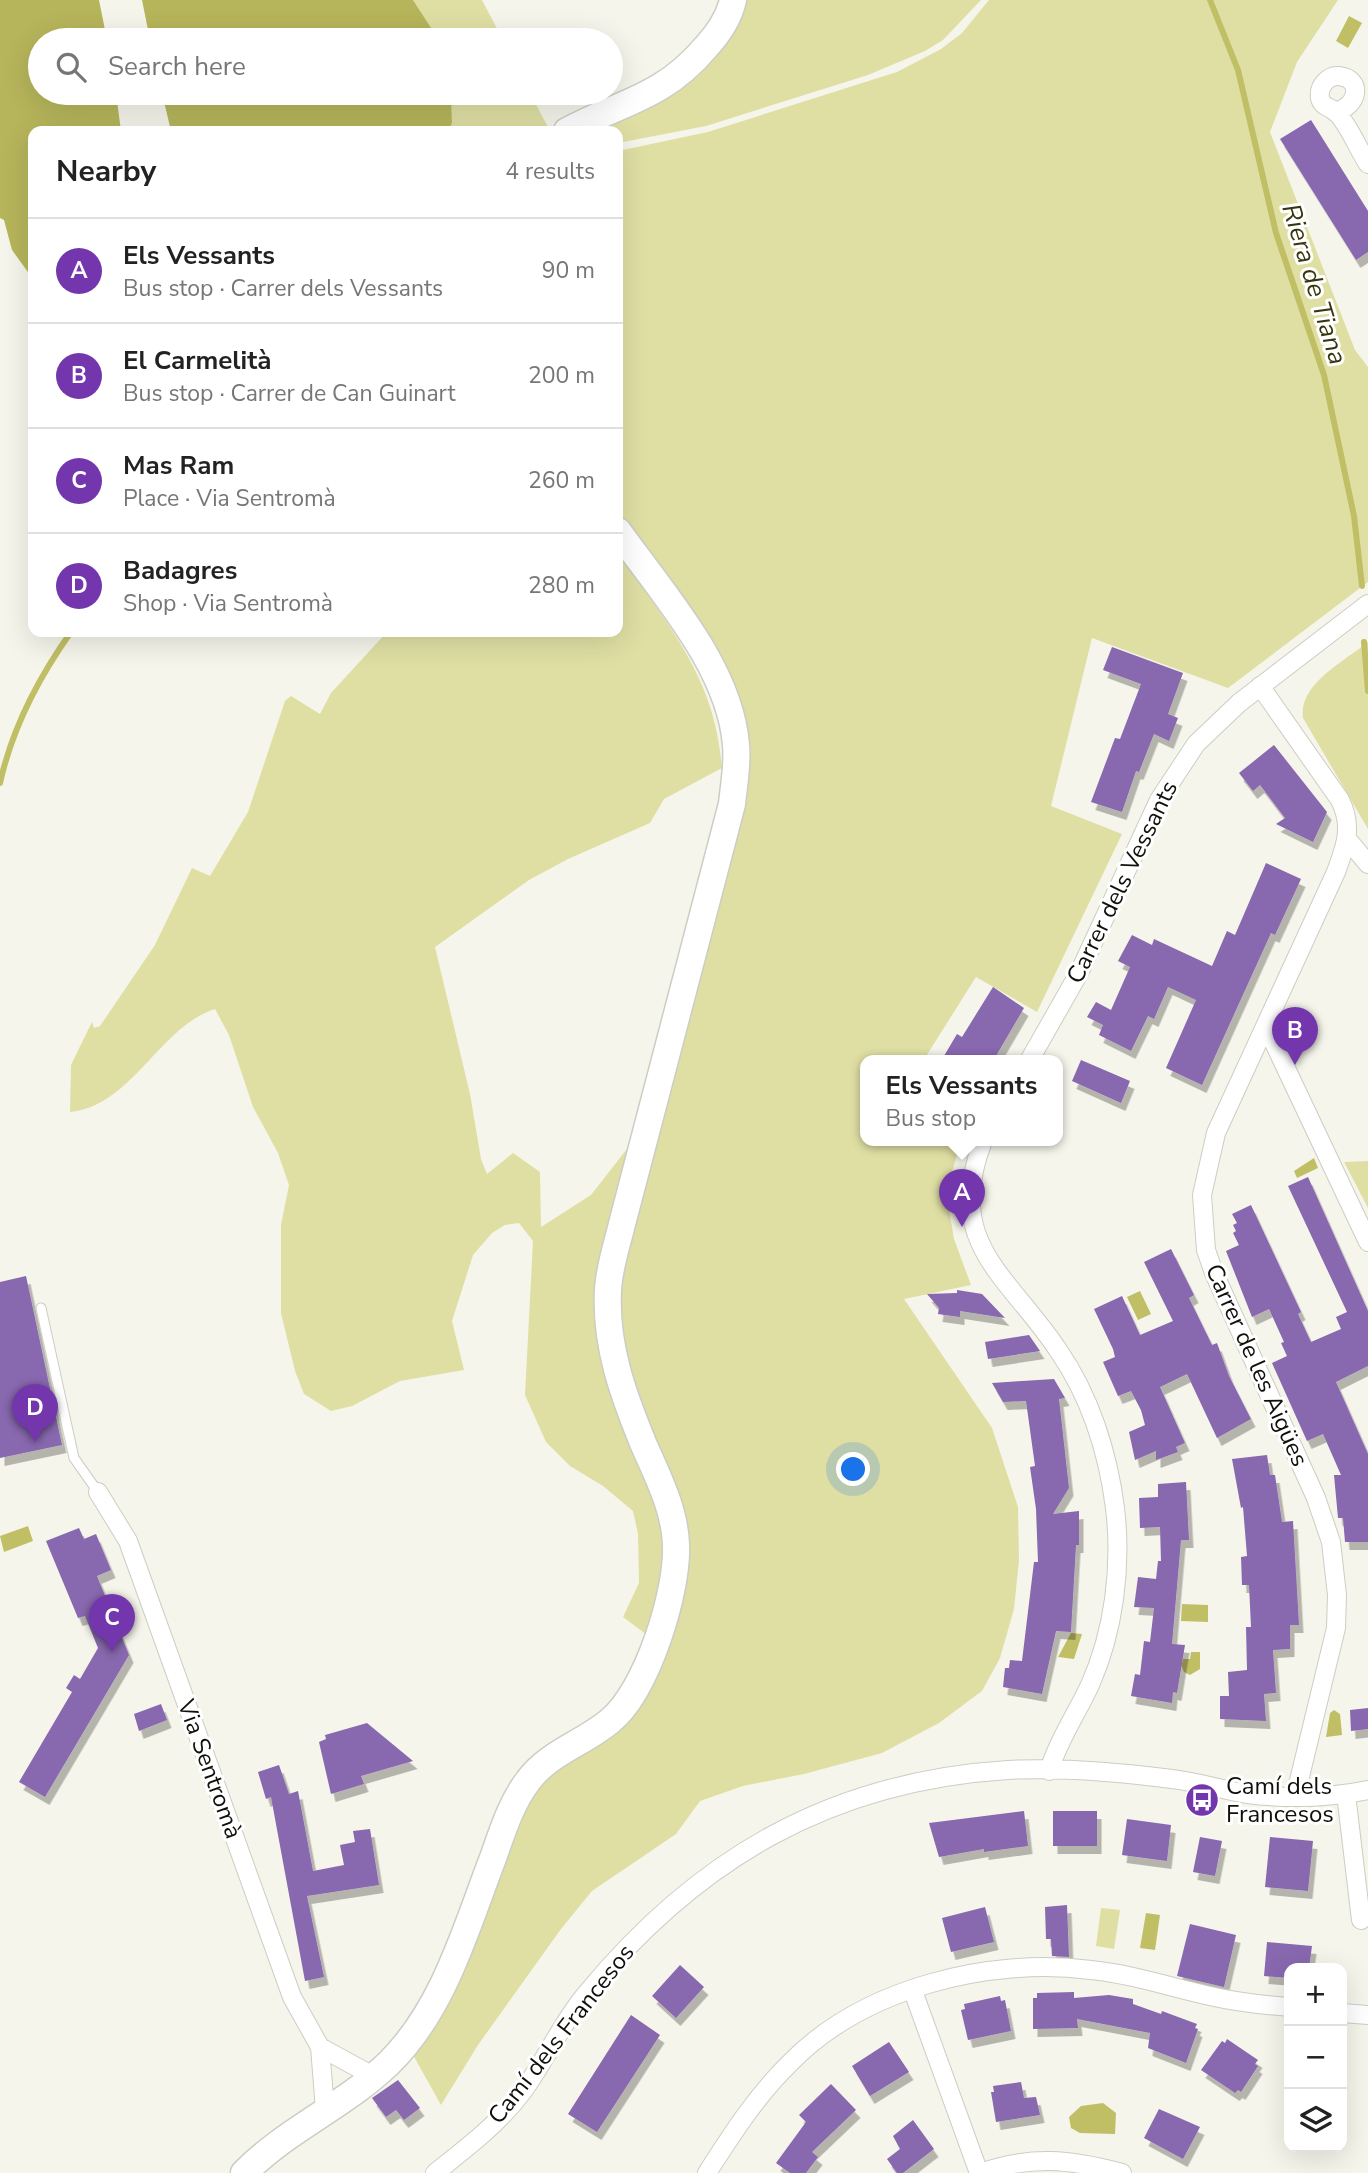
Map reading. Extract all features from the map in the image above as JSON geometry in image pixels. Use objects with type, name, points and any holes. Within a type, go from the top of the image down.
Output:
[{"type":"street","points":[[578,126],[669,84],[693,63],[714,37],[733,0]]},
{"type":"street","points":[[1335,112],[1368,164]]},
{"type":"street","points":[[244,2173],[389,2063],[423,2022],[457,1954],[502,1832],[528,1780],[552,1758],[611,1720],[627,1701],[649,1659],[674,1581],[676,1543],[668,1502],[624,1397],[608,1333],[608,1287],[622,1224],[732,804],[737,746],[723,689],[705,654],[623,538]]},
{"type":"street","name":"Carrer dels Vessants","points":[[1032,1055],[1079,973],[1143,832],[1179,768],[1213,726],[1260,686],[1368,604]]},
{"type":"street","points":[[1260,686],[1340,800],[1349,821],[1348,840],[1368,864]]},
{"type":"street","name":"Carrer de les Aigües","points":[[1295,1797],[1336,1628],[1337,1595],[1331,1542],[1316,1499],[1214,1273],[1203,1224],[1206,1166],[1216,1133],[1348,840]]},
{"type":"street","points":[[1266,1026],[1368,1242]]},
{"type":"street","points":[[981,1146],[974,1162],[970,1191],[978,1242],[988,1262],[1059,1351],[1085,1398],[1108,1467],[1115,1508],[1117,1543],[1112,1616],[1091,1682],[1049,1770]]},
{"type":"street","name":"Via Sentromà","points":[[99,1492],[128,1541],[292,1997],[320,2047],[325,2110]]},
{"type":"street","name":"Camí dels Francesos","points":[[435,2173],[478,2140],[519,2096],[583,1997],[637,1935],[690,1889],[753,1845],[832,1805],[896,1786],[966,1773],[1049,1770],[1122,1773],[1176,1779],[1248,1794],[1295,1797],[1368,1790]]},
{"type":"street","points":[[1346,1794],[1361,1920]]},
{"type":"street","points":[[707,2173],[743,2118],[791,2061],[849,2016],[913,1991],[1009,1969],[1052,1966],[1132,1976],[1213,1997],[1284,2006]]},
{"type":"street","points":[[913,1991],[979,2173],[1013,2161],[1040,2160],[1065,2161],[1122,2173]]},
{"type":"street","points":[[1347,2013],[1368,2015]]},
{"type":"street","points":[[320,2047],[373,2076]]},
{"type":"lane","points":[[41,1308],[74,1458],[99,1492]]},
{"type":"green space","points":[[413,0],[482,0],[497,28],[431,28]]},
{"type":"green space","points":[[747,0],[981,0],[943,40],[925,51],[868,75],[706,126],[623,142],[623,126],[606,126],[669,97],[688,84],[720,51]]},
{"type":"green space","points":[[989,0],[1338,0],[1297,62],[1270,132],[1355,350],[1368,367],[1368,582],[1228,688],[1092,638],[1051,806],[1122,834],[1037,1012],[976,977],[927,1055],[860,1055],[860,1146],[960,1146],[946,1192],[954,1239],[971,1285],[904,1299],[992,1428],[1018,1507],[1019,1560],[1014,1609],[1000,1658],[982,1691],[939,1723],[882,1753],[804,1774],[743,1786],[700,1801],[676,1834],[592,1891],[561,1929],[478,2045],[441,2105],[412,2053],[533,1792],[568,1761],[612,1730],[679,1593],[627,1369],[619,1298],[622,1266],[720,896],[737,695],[722,658],[623,520],[623,150],[708,132],[897,72],[941,49],[962,33]]},
{"type":"green space","points":[[451,105],[536,105],[547,126],[450,126]]},
{"type":"green space","points":[[623,560],[686,653],[710,706],[718,735],[722,768],[664,799],[650,823],[568,859],[529,880],[435,947],[470,1094],[481,1159],[487,1174],[513,1153],[540,1172],[541,1227],[591,1195],[634,1140],[601,1264],[639,1452],[658,1514],[664,1548],[661,1581],[647,1635],[623,1617],[639,1583],[638,1534],[633,1511],[603,1486],[570,1466],[546,1442],[525,1395],[533,1241],[519,1223],[505,1225],[492,1233],[473,1255],[452,1321],[464,1370],[400,1381],[352,1406],[331,1411],[304,1394],[295,1371],[281,1313],[281,1225],[289,1185],[278,1153],[253,1107],[229,1035],[215,1009],[195,1018],[177,1032],[111,1096],[92,1107],[70,1112],[71,1065],[92,1022],[94,1028],[100,1026],[155,945],[192,868],[210,876],[248,812],[285,701],[291,696],[320,714],[331,693],[382,637],[623,637]]},
{"type":"green space","points":[[1368,642],[1368,829],[1303,718],[1303,706],[1308,694],[1325,674]]},
{"type":"green space","points":[[1368,1161],[1368,1208],[1344,1162]]},
{"type":"green space","points":[[1101,1908],[1120,1910],[1114,1949],[1096,1946]]},
{"type":"shaded area","points":[[0,0],[99,0],[105,28],[28,28],[28,105],[118,105],[120,126],[28,126],[28,272],[12,250],[4,220],[0,218]]},
{"type":"shaded area","points":[[142,0],[413,0],[431,28],[148,28]]},
{"type":"shaded area","points":[[1349,16],[1362,23],[1348,48],[1336,41]]},
{"type":"shaded area","points":[[165,105],[451,105],[450,126],[170,126]]},
{"type":"shaded area","points":[[1314,1158],[1318,1168],[1297,1178],[1294,1171]]},
{"type":"shaded area","points":[[1140,1291],[1151,1314],[1138,1320],[1127,1297]]},
{"type":"shaded area","points":[[28,1526],[33,1541],[4,1552],[0,1536]]},
{"type":"shaded area","points":[[1182,1604],[1208,1605],[1208,1622],[1181,1621]]},
{"type":"shaded area","points":[[1071,1633],[1082,1634],[1074,1659],[1058,1657]]},
{"type":"shaded area","points":[[1191,1652],[1200,1652],[1200,1669],[1190,1675],[1184,1672],[1181,1665],[1183,1659],[1190,1659]]},
{"type":"shaded area","points":[[1334,1710],[1340,1714],[1342,1735],[1326,1737],[1330,1713]]},
{"type":"shaded area","points":[[1146,1913],[1160,1915],[1155,1950],[1140,1948]]},
{"type":"shaded area","points":[[1103,2103],[1116,2113],[1115,2134],[1080,2133],[1071,2128],[1069,2117],[1081,2106]]},
{"type":"building","points":[[1311,120],[1368,211],[1368,252],[1356,260],[1280,139]]},
{"type":"building","points":[[1112,647],[1183,673],[1168,714],[1178,718],[1169,741],[1154,734],[1139,772],[1136,771],[1122,812],[1091,802],[1115,738],[1120,739],[1141,684],[1103,670]]},
{"type":"building","points":[[1274,745],[1327,812],[1313,842],[1276,824],[1285,818],[1260,785],[1253,791],[1239,773]]},
{"type":"building","points":[[1266,863],[1301,879],[1275,935],[1271,933],[1202,1085],[1166,1068],[1196,1000],[1168,987],[1154,1019],[1148,1016],[1131,1051],[1099,1035],[1103,1025],[1087,1017],[1096,1002],[1111,1010],[1130,967],[1118,961],[1132,935],[1152,945],[1154,939],[1212,966],[1227,931],[1235,935]]},
{"type":"building","points":[[993,987],[1024,1008],[997,1055],[945,1055],[957,1034],[962,1037]]},
{"type":"building","points":[[1081,1060],[1130,1081],[1121,1103],[1072,1081]]},
{"type":"building","points":[[1308,1177],[1368,1311],[1368,1366],[1336,1382],[1368,1454],[1368,1542],[1345,1542],[1343,1518],[1338,1518],[1334,1475],[1341,1475],[1323,1434],[1307,1441],[1272,1363],[1287,1356],[1281,1343],[1284,1342],[1269,1309],[1252,1317],[1226,1251],[1239,1245],[1233,1233],[1236,1231],[1233,1225],[1237,1223],[1232,1214],[1251,1205],[1301,1312],[1298,1314],[1311,1342],[1341,1329],[1336,1317],[1347,1312],[1288,1186]]},
{"type":"building","points":[[1171,1249],[1194,1295],[1189,1298],[1212,1345],[1217,1343],[1229,1376],[1251,1419],[1217,1438],[1187,1374],[1160,1387],[1185,1443],[1176,1447],[1178,1452],[1156,1460],[1156,1451],[1135,1460],[1129,1432],[1145,1425],[1141,1410],[1131,1391],[1118,1396],[1103,1362],[1115,1357],[1113,1349],[1094,1309],[1122,1296],[1140,1335],[1173,1321],[1144,1262]]},
{"type":"building","points":[[26,1276],[62,1445],[0,1458],[0,1282]]},
{"type":"building","points":[[957,1290],[982,1294],[1005,1318],[960,1311],[960,1317],[938,1314],[939,1308],[927,1294],[957,1293]]},
{"type":"building","points":[[1029,1335],[1040,1351],[988,1359],[985,1342]]},
{"type":"building","points":[[1054,1379],[1065,1398],[1059,1399],[1069,1488],[1053,1514],[1079,1511],[1079,1545],[1076,1545],[1071,1632],[1056,1631],[1042,1694],[1003,1687],[1005,1668],[1009,1668],[1010,1660],[1022,1661],[1034,1562],[1038,1562],[1036,1509],[1030,1467],[1035,1466],[1026,1401],[1003,1402],[992,1383]]},
{"type":"building","points":[[1267,1455],[1270,1475],[1275,1475],[1282,1522],[1293,1521],[1299,1625],[1290,1625],[1290,1649],[1273,1650],[1276,1693],[1264,1694],[1266,1721],[1220,1719],[1220,1696],[1229,1696],[1228,1672],[1247,1670],[1246,1627],[1251,1627],[1249,1585],[1242,1585],[1241,1557],[1247,1556],[1243,1507],[1241,1508],[1232,1459]]},
{"type":"building","points":[[1186,1482],[1189,1540],[1181,1540],[1172,1644],[1185,1645],[1177,1693],[1173,1692],[1172,1703],[1131,1696],[1135,1674],[1140,1675],[1144,1641],[1150,1642],[1154,1608],[1134,1607],[1138,1577],[1156,1579],[1158,1561],[1161,1561],[1160,1527],[1140,1528],[1139,1498],[1158,1497],[1158,1484]]},
{"type":"building","points":[[79,1528],[84,1539],[96,1534],[111,1570],[97,1576],[129,1655],[45,1797],[19,1782],[72,1692],[66,1688],[74,1675],[80,1679],[98,1648],[85,1616],[78,1618],[46,1541]]},
{"type":"building","points":[[161,1704],[167,1720],[139,1731],[134,1714]]},
{"type":"building","points":[[1368,1708],[1368,1729],[1351,1731],[1350,1710]]},
{"type":"building","points":[[367,1723],[413,1761],[361,1776],[364,1784],[331,1794],[319,1742],[326,1739],[325,1735]]},
{"type":"building","points":[[279,1765],[289,1794],[298,1791],[313,1871],[344,1865],[340,1845],[355,1842],[353,1831],[370,1829],[379,1885],[307,1896],[324,1977],[305,1981],[271,1797],[266,1799],[258,1772]]},
{"type":"building","points":[[1024,1811],[1028,1846],[984,1852],[984,1849],[939,1857],[929,1823]]},
{"type":"building","points":[[1053,1811],[1097,1811],[1097,1846],[1053,1846]]},
{"type":"building","points":[[1127,1819],[1171,1825],[1167,1861],[1122,1855]]},
{"type":"building","points":[[1200,1837],[1222,1841],[1215,1876],[1193,1872]]},
{"type":"building","points":[[1270,1837],[1313,1841],[1308,1891],[1265,1887]]},
{"type":"building","points":[[1067,1905],[1069,1957],[1052,1956],[1051,1939],[1046,1939],[1045,1907]]},
{"type":"building","points":[[985,1907],[994,1942],[951,1952],[942,1918]]},
{"type":"building","points":[[1190,1924],[1236,1935],[1224,1987],[1177,1976]]},
{"type":"building","points":[[1267,1942],[1312,1946],[1310,1963],[1284,1963],[1284,1978],[1264,1976]]},
{"type":"building","points":[[680,1965],[704,1987],[676,2018],[652,1996]]},
{"type":"building","points":[[1074,1992],[1074,1998],[1109,1995],[1133,1999],[1133,2004],[1197,2024],[1195,2028],[1198,2029],[1186,2063],[1148,2048],[1150,2033],[1077,2019],[1078,2028],[1033,2029],[1033,1998],[1037,1998],[1037,1993]]},
{"type":"building","points":[[1000,1996],[1001,2001],[1005,2000],[1011,2031],[968,2040],[961,2010],[965,2009],[964,2004]]},
{"type":"building","points":[[631,2015],[660,2035],[597,2132],[568,2114]]},
{"type":"building","points":[[1227,2039],[1258,2060],[1255,2064],[1258,2066],[1241,2092],[1238,2090],[1235,2093],[1201,2070],[1222,2041],[1225,2043]]},
{"type":"building","points":[[889,2042],[909,2072],[870,2096],[852,2066]]},
{"type":"building","points":[[398,2080],[420,2108],[404,2120],[396,2110],[386,2117],[372,2098]]},
{"type":"building","points":[[1021,2082],[1024,2098],[1036,2097],[1040,2115],[996,2122],[991,2092],[994,2092],[993,2086]]},
{"type":"building","points":[[831,2084],[856,2110],[812,2152],[818,2157],[806,2173],[790,2173],[776,2163],[806,2122],[799,2115]]},
{"type":"building","points":[[1159,2109],[1200,2127],[1183,2159],[1144,2138]]},
{"type":"building","points":[[913,2120],[934,2149],[903,2173],[897,2173],[887,2159],[900,2149],[893,2136]]},
{"type":"waterway","name":"Riera de Tiana","points":[[1210,0],[1238,70],[1276,233],[1324,375],[1354,516],[1362,586]]},
{"type":"waterway","points":[[0,783],[19,723],[48,667],[68,637]]},
{"type":"waterway","name":"Riera de Tiana","points":[[1364,642],[1368,691]]},
{"type":"place","name":"El Carmelità","points":[[1295,1065]]},
{"type":"place","name":"Els Vessants","points":[[962,1227]]},
{"type":"place","name":"Badagres","points":[[35,1442]]},
{"type":"place","name":"Mas Ram","points":[[112,1652]]},
{"type":"place","name":"Camí dels Francesos","points":[[1202,1800]]}]
